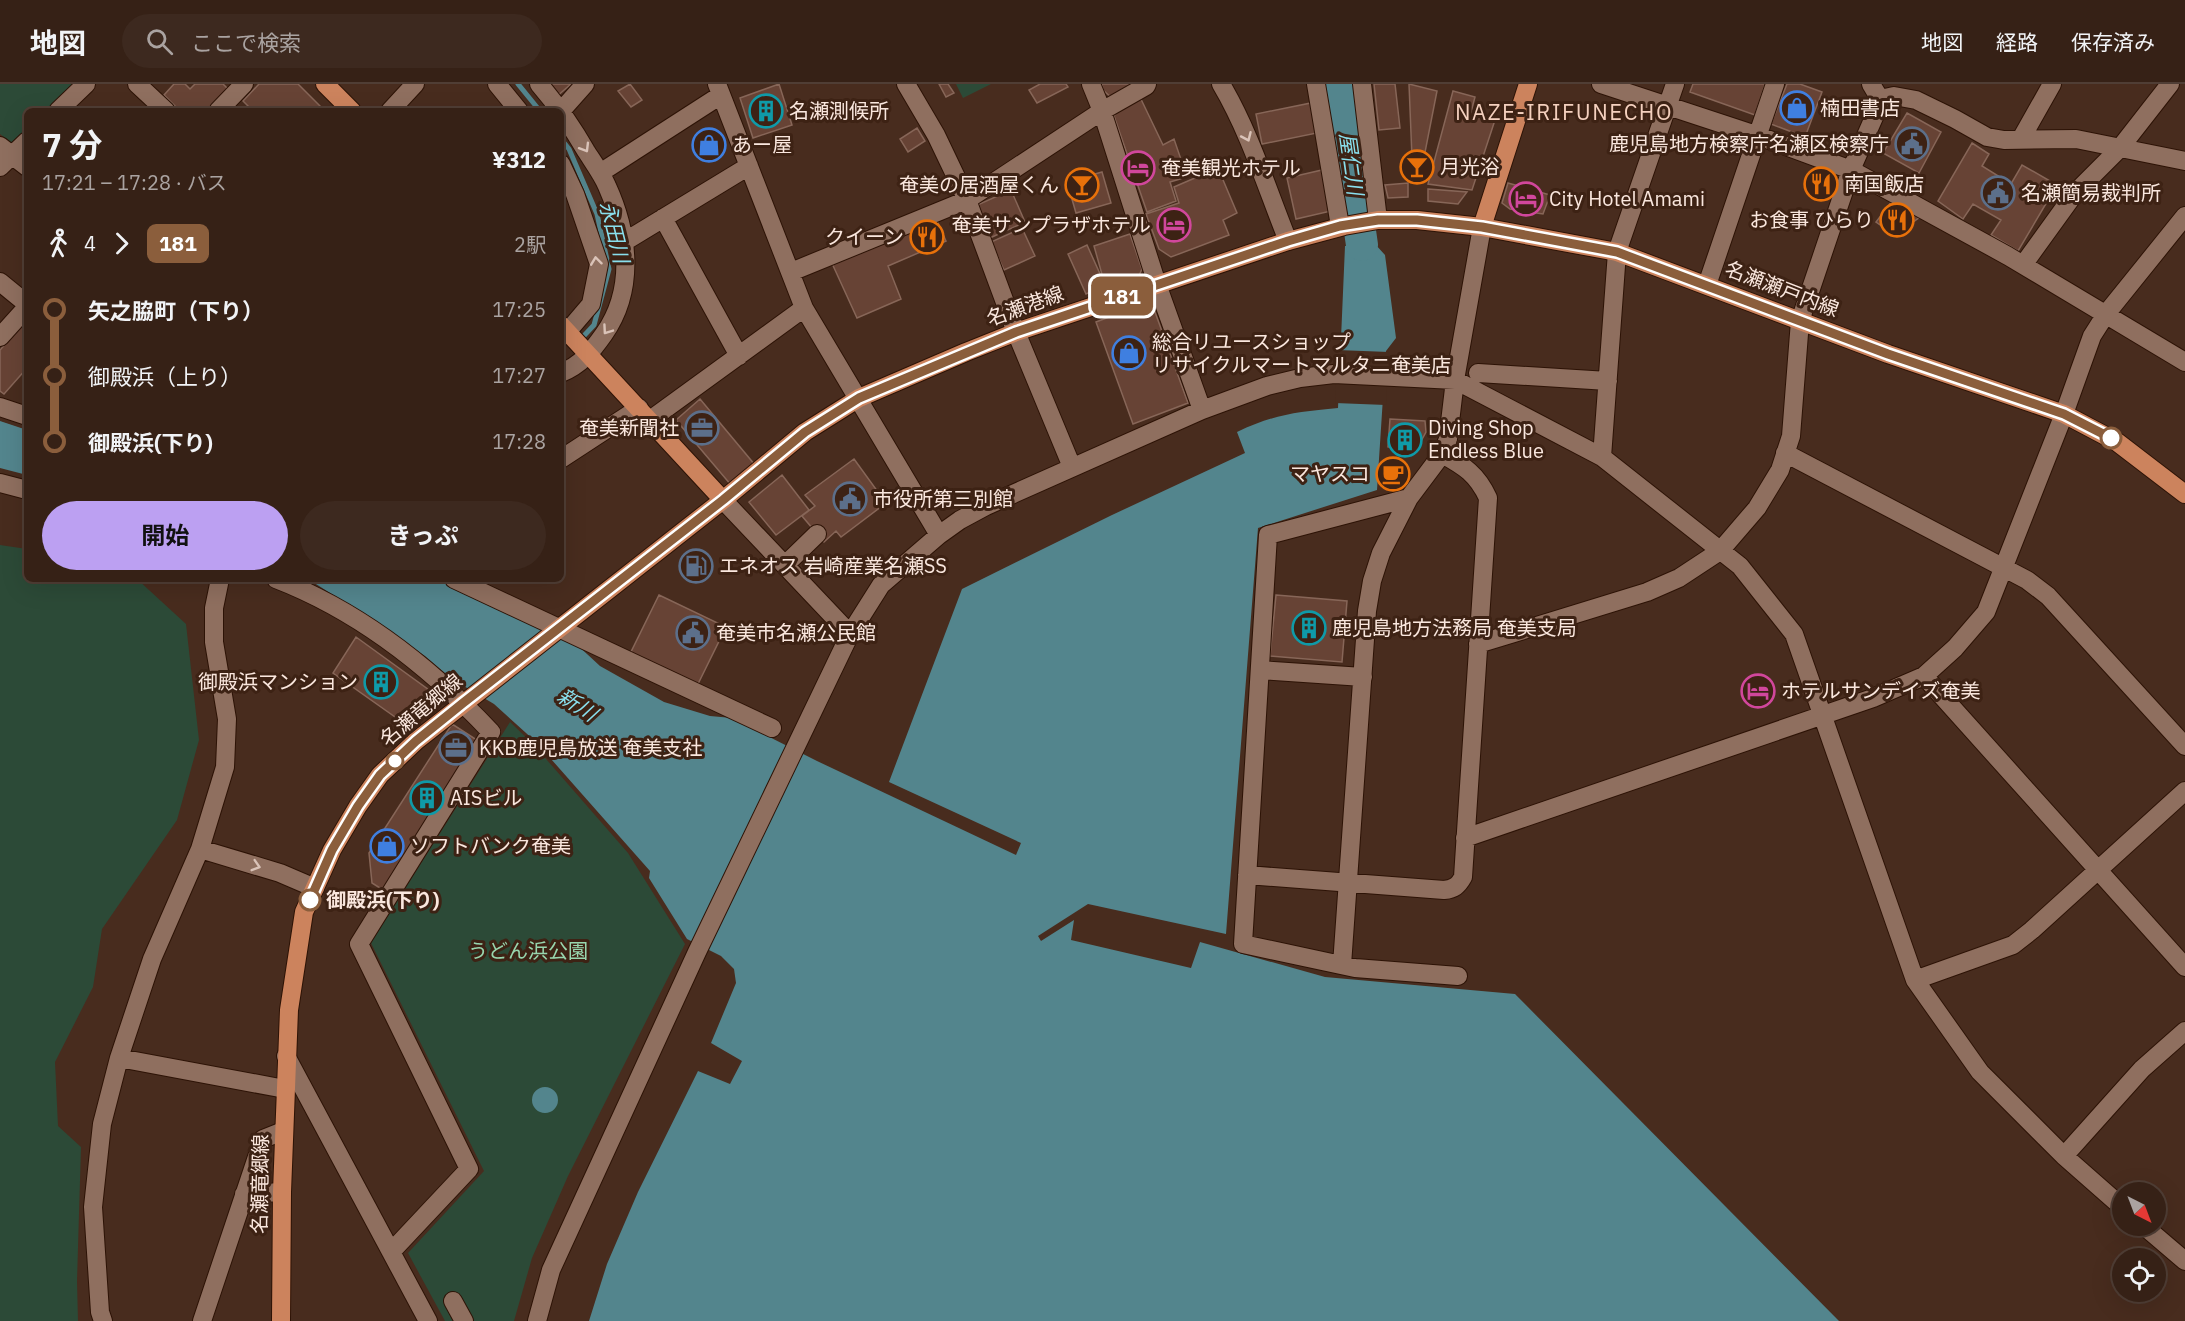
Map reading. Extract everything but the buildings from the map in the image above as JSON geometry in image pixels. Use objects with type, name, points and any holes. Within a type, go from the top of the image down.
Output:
[{"type":"main road","points":[[326,84],[349,108]]},
{"type":"main road","points":[[1482,227],[1528,84]]},
{"type":"main road","name":"名瀬港線","points":[[723,500],[805,432],[859,398],[1016,332],[1288,241],[1342,226],[1375,221],[1417,220],[1482,227]]},
{"type":"main road","name":"名瀬瀬戸内線","points":[[1482,227],[1617,252],[1800,321],[2064,414],[2117,442],[2185,494]]},
{"type":"main road","points":[[564,332],[590,355],[723,500]]},
{"type":"main road","name":"名瀬竜郷線","points":[[281,1321],[283,1131],[289,1010],[304,912],[332,850],[358,806],[380,775],[416,741],[723,500]]},
{"type":"street","points":[[61,108],[86,84]]},
{"type":"street","points":[[137,84],[163,108]]},
{"type":"street","points":[[221,108],[244,84]]},
{"type":"street","points":[[393,108],[415,84]]},
{"type":"street","points":[[497,84],[517,108]]},
{"type":"street","points":[[538,84],[559,108]]},
{"type":"street","points":[[563,108],[585,84]]},
{"type":"street","points":[[906,84],[936,135],[967,200],[1016,332],[1072,467]]},
{"type":"street","points":[[1091,84],[1102,111],[1157,284],[1202,410]]},
{"type":"street","points":[[791,272],[967,200],[1147,84]]},
{"type":"street","points":[[1221,84],[1231,99],[1252,147],[1288,241]]},
{"type":"street","points":[[1316,84],[1342,226]]},
{"type":"street","points":[[1362,84],[1375,221]]},
{"type":"street","points":[[1601,84],[1756,135],[1851,170],[2023,265],[2185,362]]},
{"type":"street","points":[[1602,457],[1617,252],[1675,84]]},
{"type":"street","points":[[1707,285],[1774,84]]},
{"type":"street","points":[[2021,139],[2052,84]]},
{"type":"street","points":[[2023,265],[2075,193],[2120,148],[2170,84]]},
{"type":"street","points":[[600,173],[719,89],[804,308],[939,535]]},
{"type":"street","points":[[1478,644],[1647,592],[1679,578],[1720,551],[1757,508],[1771,486],[1791,436],[1800,321],[1851,170],[1878,108],[1876,91],[1916,100],[1987,137],[2004,140],[2076,139],[2185,161]]},
{"type":"street","points":[[564,115],[607,185],[623,232],[626,273],[622,298],[615,318],[590,355],[564,372]]},
{"type":"street","points":[[4,156],[24,143]]},
{"type":"street","points":[[4,156],[24,166]]},
{"type":"street","points":[[624,242],[748,166]]},
{"type":"street","points":[[564,170],[575,194],[598,264],[591,304],[564,330]]},
{"type":"street","points":[[1465,838],[1873,698],[1924,676],[1955,648],[1986,612],[2064,414],[2092,336],[2106,314],[2185,216]]},
{"type":"street","points":[[663,218],[739,356]]},
{"type":"street","points":[[1342,965],[1367,611],[1372,581],[1381,553],[1409,498],[1442,454],[1451,422],[1455,380],[1482,227]]},
{"type":"street","points":[[0,282],[24,303]]},
{"type":"street","points":[[564,457],[645,414],[739,356],[804,308]]},
{"type":"street","points":[[0,337],[24,309]]},
{"type":"street","points":[[1478,373],[1608,381]]},
{"type":"street","points":[[537,1321],[551,1270],[697,952],[850,634],[881,585],[939,535],[986,507],[1202,410],[1267,386],[1300,378],[1334,374],[1455,380],[1602,457],[1740,566],[1794,634],[1915,980],[1980,1072],[2064,1156],[2112,1198]]},
{"type":"street","points":[[0,407],[24,415]]},
{"type":"street","points":[[1785,453],[2027,580],[2048,596],[2185,746]]},
{"type":"street","points":[[1247,875],[1452,889],[1459,885],[1463,877],[1488,498],[1482,484],[1467,468],[1442,454]]},
{"type":"street","points":[[0,483],[24,489]]},
{"type":"street","points":[[1409,498],[1268,535],[1243,944],[1342,965],[1458,976]]},
{"type":"street","points":[[723,500],[850,634]]},
{"type":"street","points":[[785,565],[817,534]]},
{"type":"street","points":[[103,1321],[100,1312],[93,1207],[102,1124],[119,1058],[152,958],[200,849],[225,767],[228,719],[214,642],[214,608],[219,582]]},
{"type":"street","points":[[284,582],[306,591],[399,649],[465,701],[491,732],[359,945],[469,1168],[391,1252]]},
{"type":"street","points":[[474,583],[557,630],[772,728]]},
{"type":"street","points":[[1260,670],[1363,677]]},
{"type":"street","points":[[1924,676],[2185,967]]},
{"type":"street","points":[[1915,980],[2013,945],[2185,791]]},
{"type":"street","points":[[200,849],[280,873],[315,888]]},
{"type":"street","points":[[2064,1156],[2142,1069],[2185,1031]]},
{"type":"street","points":[[286,1056],[428,1321]]},
{"type":"street","points":[[119,1058],[285,1089]]},
{"type":"street","points":[[202,1321],[263,1139],[283,1131]]},
{"type":"street","points":[[244,1194],[282,1192]]},
{"type":"street","points":[[2156,1236],[2185,1261]]},
{"type":"street","points":[[453,1301],[464,1321]]},
{"type":"green space","points":[[0,84],[74,84],[48,108],[24,108],[24,131],[11,143],[0,134]]},
{"type":"green space","points":[[956,84],[991,84],[963,98]]},
{"type":"green space","points":[[0,545],[24,549],[24,582],[140,582],[186,624],[199,740],[177,820],[102,929],[93,987],[55,1062],[58,1126],[81,1147],[78,1321],[0,1321]]},
{"type":"green space","name":"うどん浜公園","points":[[510,722],[533,744],[628,853],[685,944],[568,1176],[532,1258],[514,1321],[445,1321],[408,1253],[484,1171],[371,943]]},
{"type":"water","name":"新川","points":[[1375,244],[1385,255],[1396,338],[1386,351],[1377,490],[1258,528],[1226,934],[1088,904],[1038,936],[1041,941],[1074,920],[1071,940],[1191,968],[1200,942],[1325,977],[1515,994],[1839,1321],[589,1321],[607,1264],[638,1192],[698,1071],[730,1084],[742,1061],[711,1043],[736,983],[734,969],[721,956],[687,939],[649,878],[650,871],[536,742],[494,704],[452,679],[425,656],[313,582],[443,582],[574,642],[600,666],[664,702],[710,716],[732,718],[1016,855],[1021,843],[889,782],[962,589],[1245,453],[1237,432],[1263,421],[1286,415],[1338,408],[1345,246]]},
{"type":"water","points":[[0,421],[24,429],[24,474],[0,468]]},
{"type":"water","points":[[545,1087],[554,1091],[558,1100],[554,1109],[545,1113],[536,1109],[532,1100],[536,1091]]},
{"type":"pier","points":[[1337,350],[1389,352],[1386,405],[1335,403]]},
{"type":"waterway","name":"永田川","points":[[518,84],[538,108]]},
{"type":"waterway","name":"屋仁川","points":[[1339,84],[1362,245]]},
{"type":"waterway","name":"永田川","points":[[564,143],[569,149],[597,214],[609,269],[594,325],[579,341]]},
{"type":"bus line","name":"181","points":[[310,900],[332,850],[358,806],[380,775],[416,741],[463,703],[723,500],[805,432],[859,398],[1016,332],[1288,241],[1340,226],[1378,220],[1417,220],[1482,227],[1617,252],[1888,354],[2064,414],[2111,438]]},
{"type":"place","name":"楠田書店","points":[[1797,108]]},
{"type":"place","name":"名瀬測候所","points":[[766,111]]},
{"type":"place","name":"鹿児島地方検察庁名瀬区検察庁","points":[[1912,144]]},
{"type":"place","name":"あー屋","points":[[709,145]]},
{"type":"place","name":"月光浴","points":[[1417,167]]},
{"type":"place","name":"奄美観光ホテル","points":[[1138,168]]},
{"type":"place","name":"南国飯店","points":[[1821,184]]},
{"type":"place","name":"奄美の居酒屋くん","points":[[1082,185]]},
{"type":"place","name":"名瀬簡易裁判所","points":[[1998,193]]},
{"type":"place","name":"City Hotel Amami","points":[[1526,199]]},
{"type":"place","name":"お食事 ひらり","points":[[1897,220]]},
{"type":"place","name":"奄美サンプラザホテル","points":[[1174,225]]},
{"type":"place","name":"クイーン","points":[[927,237]]},
{"type":"place","name":"総合リユースショップ リサイクルマートマルタニ奄美店","points":[[1129,353]]},
{"type":"place","name":"奄美新聞社","points":[[702,428]]},
{"type":"place","name":"Diving Shop Endless Blue","points":[[1405,440]]},
{"type":"place","name":"マヤスコ","points":[[1393,474]]},
{"type":"place","name":"市役所第三別館","points":[[850,499]]},
{"type":"place","name":"エネオス 岩崎産業名瀬SS","points":[[696,566]]},
{"type":"place","name":"鹿児島地方法務局 奄美支局","points":[[1309,628]]},
{"type":"place","name":"奄美市名瀬公民館","points":[[693,633]]},
{"type":"place","name":"御殿浜マンション","points":[[381,682]]},
{"type":"place","name":"ホテルサンデイズ奄美","points":[[1758,691]]},
{"type":"place","name":"KKB鹿児島放送 奄美支社","points":[[456,748]]},
{"type":"place","name":"AISビル","points":[[427,798]]},
{"type":"place","name":"ソフトバンク奄美","points":[[387,846]]},
{"type":"place","name":"御殿浜(下り)","points":[[310,900]]},
{"type":"district","name":"NAZE-IRIFUNECHO","points":[[1564,112]]}]
